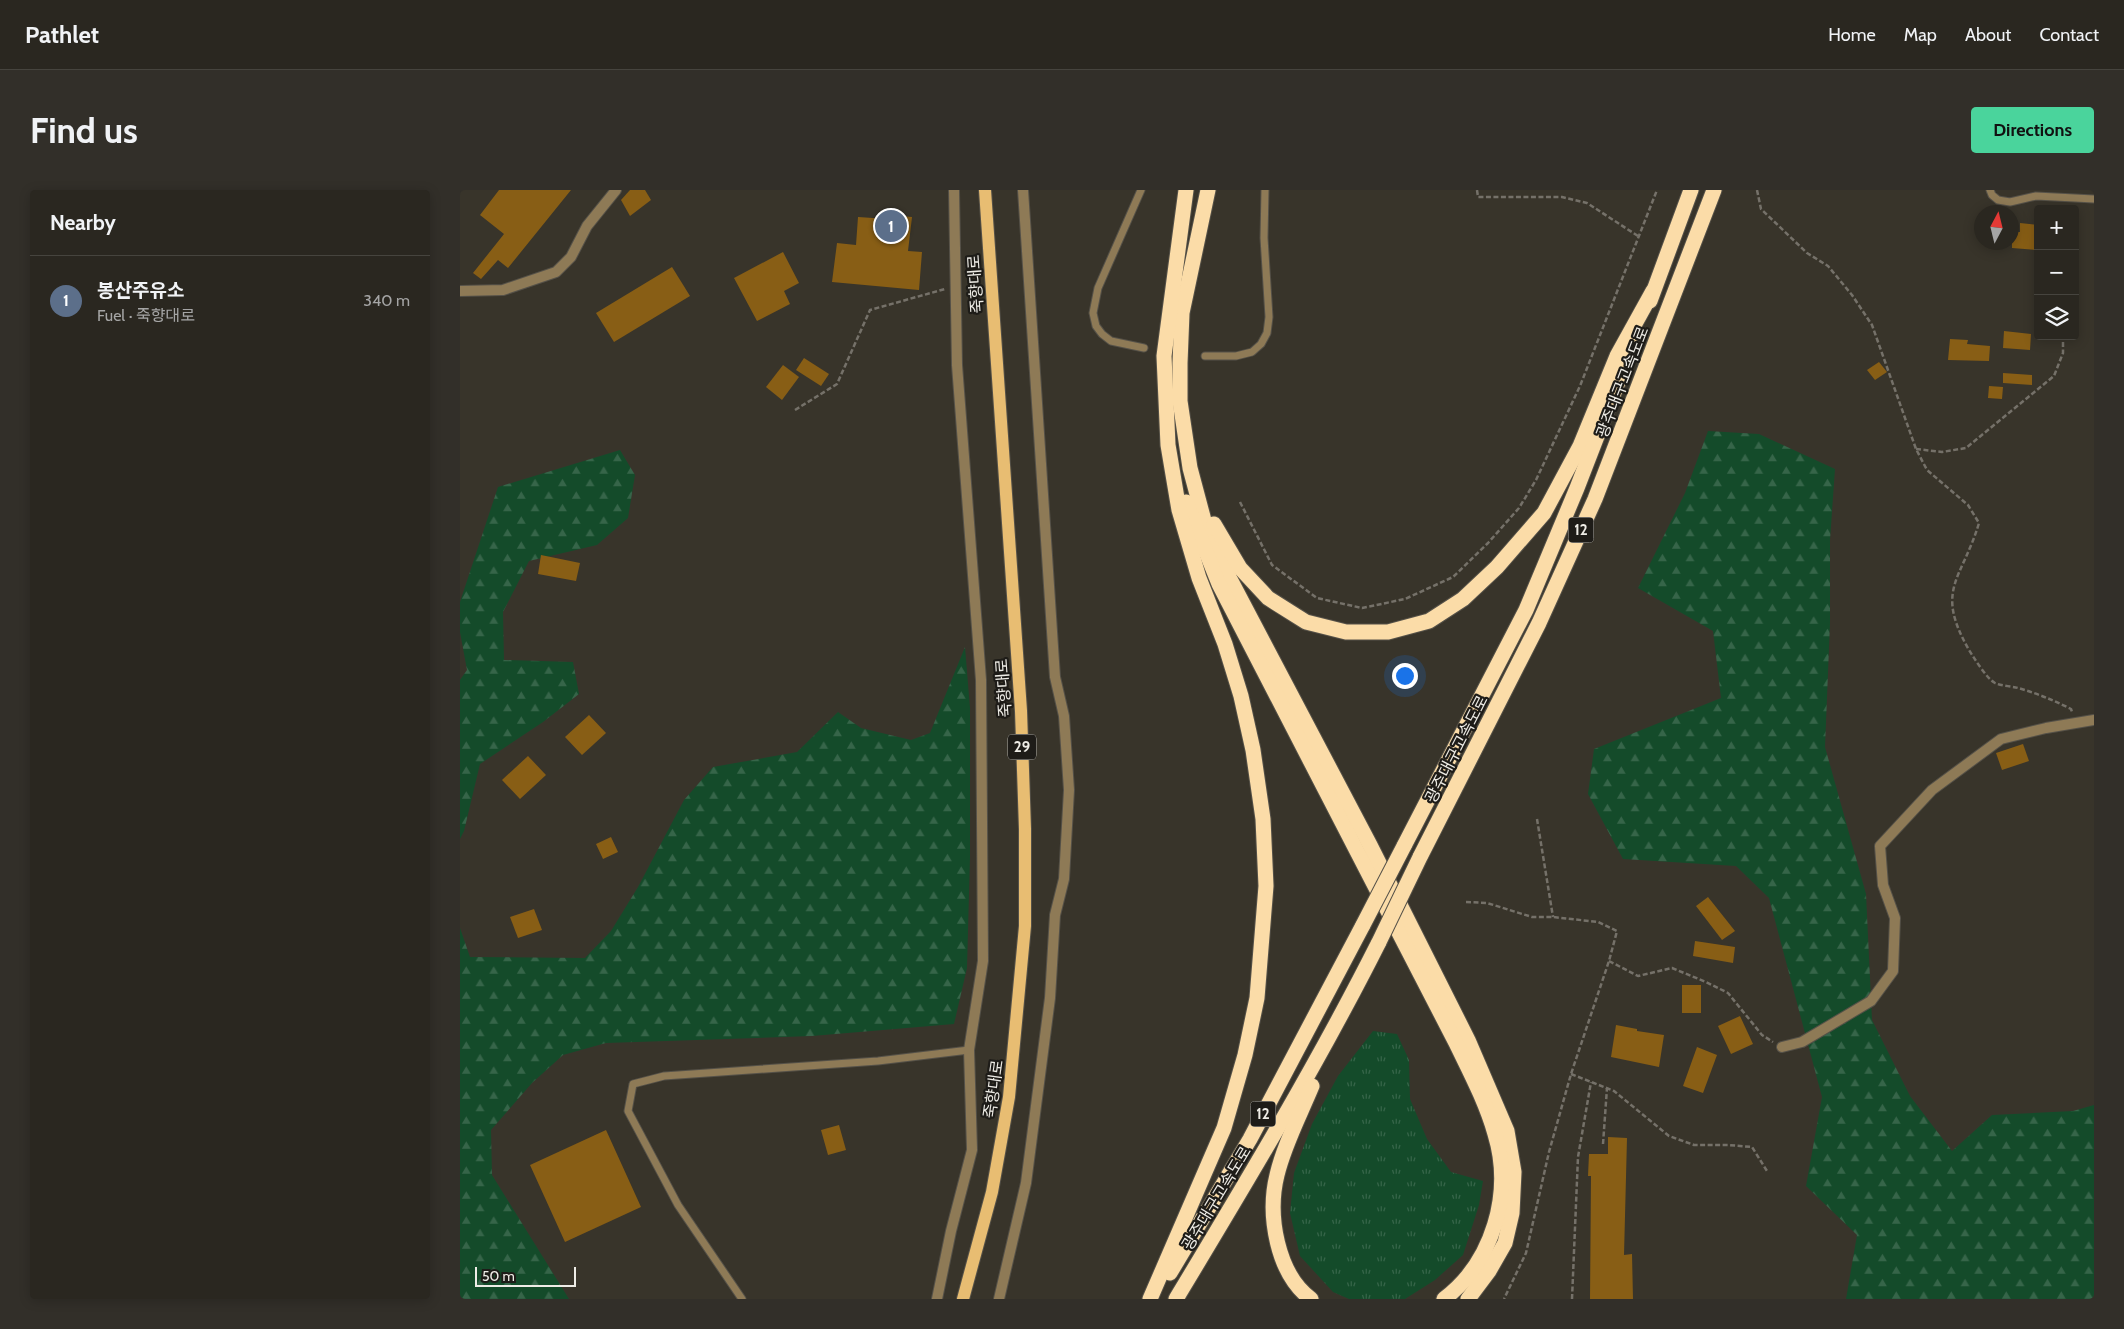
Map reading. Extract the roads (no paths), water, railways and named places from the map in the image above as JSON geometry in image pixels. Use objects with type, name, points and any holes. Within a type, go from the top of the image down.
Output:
[{"type":"highway","points":[[1150,1299],[1224,1128],[1245,1055],[1257,998],[1266,886],[1263,820],[1253,750],[1241,696],[1225,644],[1199,578],[1179,510],[1168,445],[1164,356],[1186,190]]},
{"type":"highway","points":[[1208,190],[1182,313],[1180,401],[1190,468],[1206,528],[1230,579],[1370,845],[1468,1040],[1507,1131],[1514,1172],[1512,1213],[1505,1243],[1489,1271],[1468,1299]]},
{"type":"highway","name":"광주대구고속도로","points":[[1155,1299],[1250,1139],[1526,610],[1577,488],[1691,190]]},
{"type":"highway","name":"광주대구고속도로","points":[[1176,1299],[1256,1166],[1334,1030],[1540,623],[1596,498],[1714,190]]},
{"type":"highway","points":[[1190,468],[1214,525],[1240,568],[1268,598],[1306,622],[1346,632],[1388,632],[1429,621],[1470,593],[1497,568],[1544,513],[1580,446],[1617,356],[1653,291]]},
{"type":"highway","points":[[1174,473],[1219,584],[1456,1042],[1482,1098],[1496,1136],[1501,1169],[1500,1206],[1489,1244],[1470,1273],[1444,1299]]},
{"type":"highway","points":[[1311,1299],[1302,1292],[1287,1269],[1275,1236],[1274,1205],[1277,1176],[1334,1030]]},
{"type":"main road","name":"죽향대로","points":[[963,1299],[992,1192],[1009,1097],[1025,926],[1025,829],[1021,711],[985,190]]},
{"type":"street","points":[[460,291],[503,290],[556,272],[571,257],[586,226],[616,190]]},
{"type":"street","points":[[937,1299],[950,1231],[972,1150],[969,1050],[983,961],[981,680],[957,365],[954,190]]},
{"type":"street","points":[[999,1299],[1026,1183],[1050,998],[1056,915],[1064,879],[1069,790],[1064,716],[1055,676],[1023,190]]},
{"type":"street","points":[[1782,1047],[1802,1042],[1871,1001],[1893,970],[1895,918],[1883,885],[1880,846],[1899,824],[1932,790],[2001,739],[2075,722],[2094,720]]},
{"type":"lane","points":[[1141,190],[1098,288],[1093,313],[1096,326],[1111,341],[1144,348]]},
{"type":"lane","points":[[1206,356],[1236,356],[1252,352],[1261,344],[1267,334],[1269,317],[1264,238],[1265,190]]},
{"type":"lane","points":[[1990,190],[1998,200],[2010,202],[2036,196],[2094,199]]},
{"type":"lane","points":[[742,1299],[678,1205],[628,1111],[634,1084],[664,1076],[878,1061],[969,1050]]},
{"type":"place","name":"봉산주유소","points":[[891,226]]}]
